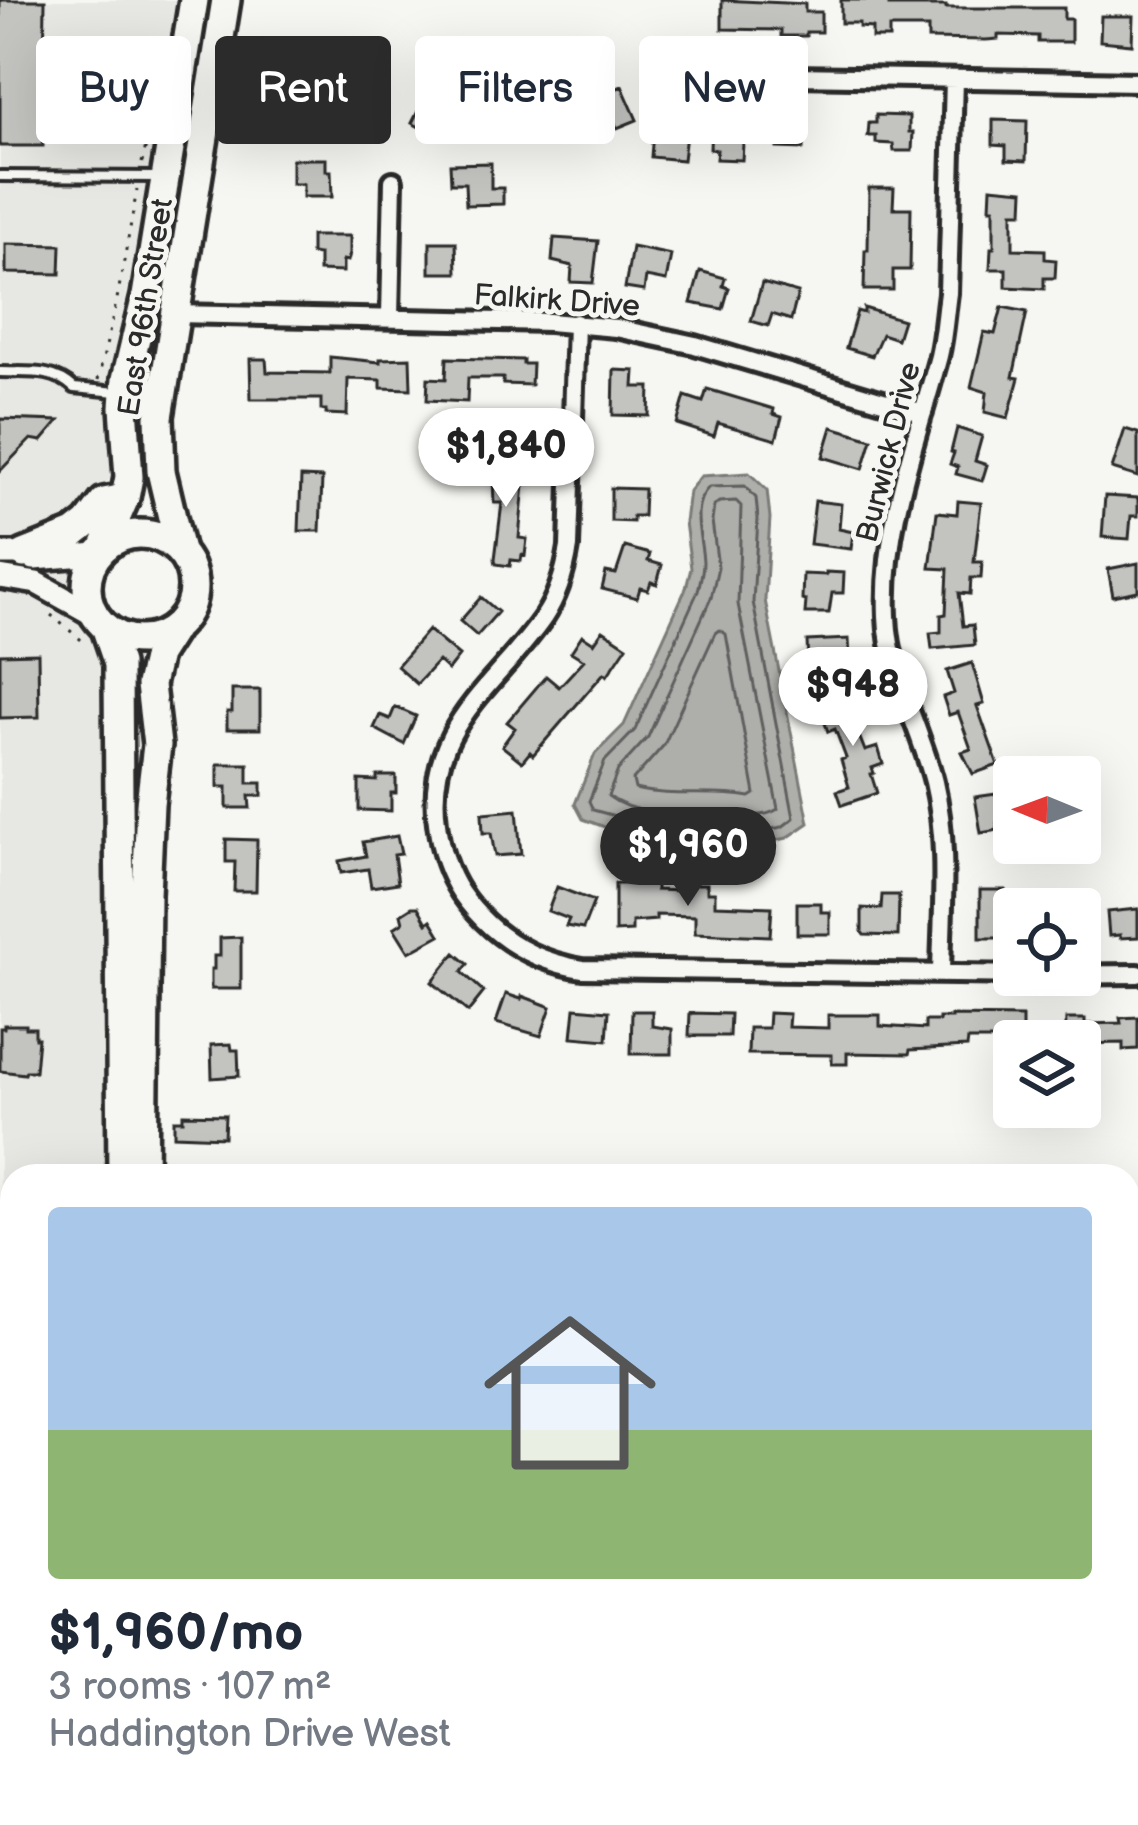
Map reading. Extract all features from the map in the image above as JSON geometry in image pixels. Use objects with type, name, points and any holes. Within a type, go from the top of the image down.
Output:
[{"type":"main road","name":"East 96th Street","points":[[100,552],[124,498],[130,460],[124,392],[146,296],[194,0]]},
{"type":"main road","name":"East 96th Street","points":[[180,551],[158,445],[160,403],[226,0]]},
{"type":"main road","points":[[12,554],[67,538],[88,523],[104,502],[124,498]]},
{"type":"main road","points":[[122,1164],[118,664],[96,630],[87,581],[100,552],[133,534],[151,535],[180,551],[194,584],[192,601],[158,655],[150,685],[157,745],[146,895],[143,1164]]},
{"type":"main road","points":[[96,630],[139,641],[173,630]]},
{"type":"street","points":[[808,76],[1138,82]]},
{"type":"street","name":"Burwick Drive","points":[[940,974],[942,826],[933,779],[895,671],[886,614],[895,513],[939,356],[949,293],[955,79]]},
{"type":"street","points":[[390,317],[393,182]]},
{"type":"street","name":"Falkirk Drive","points":[[175,314],[576,323],[695,345],[923,413]]},
{"type":"street","points":[[576,323],[565,572],[544,616],[458,721],[442,757],[436,788],[435,812],[444,859],[458,888],[489,926],[528,953],[583,969],[1138,974]]},
{"type":"street","points":[[12,554],[34,559],[100,552]]},
{"type":"street","points":[[0,577],[38,583],[96,630]]},
{"type":"lane","points":[[0,176],[166,177]]},
{"type":"lane","points":[[0,373],[51,373],[74,388],[124,392]]},
{"type":"path","points":[[43,610],[76,633],[96,630]]},
{"type":"shaded area","points":[[0,0],[185,0],[183,36],[36,36],[36,144],[159,144],[111,366],[112,472],[71,575],[71,593],[104,661],[110,705],[109,1164],[0,1164]]},
{"type":"water","points":[[749,473],[767,490],[765,600],[809,823],[787,838],[756,845],[731,839],[654,839],[583,819],[575,804],[595,754],[624,725],[686,588],[691,568],[685,522],[689,491],[701,476]]},
{"type":"building","points":[[0,0],[45,0],[45,36],[36,36],[36,144],[43,146],[0,146]]},
{"type":"building","points":[[722,0],[805,4],[805,12],[821,12],[821,32],[806,32],[806,36],[781,36],[781,30],[722,29]]},
{"type":"building","points":[[841,0],[889,0],[889,6],[1064,8],[1064,19],[1071,19],[1071,42],[998,35],[998,39],[986,40],[928,39],[928,28],[889,28],[889,38],[872,38],[872,28],[841,23]]},
{"type":"building","points":[[1101,16],[1133,16],[1132,44],[1100,41]]},
{"type":"building","points":[[622,86],[637,120],[617,128],[615,123],[615,89]]},
{"type":"building","points":[[876,115],[909,116],[912,151],[894,151],[893,144],[876,143],[876,136],[868,136],[869,123],[876,123]]},
{"type":"building","points":[[993,120],[1027,121],[1026,161],[1006,160],[1006,146],[993,145]]},
{"type":"building","points":[[652,144],[685,144],[683,160],[651,157]]},
{"type":"building","points":[[710,144],[743,144],[742,160],[716,159],[717,150],[710,149]]},
{"type":"building","points":[[777,144],[803,144],[803,149],[777,148]]},
{"type":"building","points":[[292,159],[326,159],[332,197],[303,197],[303,184],[292,184]]},
{"type":"building","points":[[491,163],[491,188],[503,188],[503,204],[466,205],[465,183],[451,183],[450,164]]},
{"type":"building","points":[[991,187],[1024,190],[1023,212],[1013,212],[1013,249],[1045,250],[1045,259],[1056,260],[1055,278],[1044,278],[1044,289],[1006,287],[1006,269],[990,269],[994,248]]},
{"type":"building","points":[[869,188],[894,188],[893,208],[911,208],[910,270],[893,270],[893,290],[864,290]]},
{"type":"building","points":[[311,236],[350,236],[343,272],[319,271],[319,255],[311,254]]},
{"type":"building","points":[[554,238],[598,241],[593,283],[571,282],[572,266],[552,261]]},
{"type":"building","points":[[430,242],[456,242],[457,273],[430,273]]},
{"type":"building","points":[[6,244],[61,245],[60,274],[6,273]]},
{"type":"building","points":[[632,247],[671,255],[666,281],[646,277],[644,291],[625,288]]},
{"type":"building","points":[[700,271],[725,278],[723,286],[729,288],[723,309],[691,303]]},
{"type":"building","points":[[762,283],[798,293],[791,320],[772,314],[768,326],[751,321]]},
{"type":"building","points":[[1002,307],[1027,312],[1013,377],[1019,378],[1008,418],[985,412],[987,392],[971,387],[984,332],[995,334]]},
{"type":"building","points":[[864,308],[903,320],[897,339],[882,334],[872,356],[846,348],[857,311],[864,313]]},
{"type":"building","points":[[330,357],[380,362],[410,358],[411,389],[381,388],[381,380],[348,379],[347,415],[326,414],[321,399],[251,399],[250,359],[266,359],[267,372],[330,373]]},
{"type":"building","points":[[447,358],[523,360],[523,364],[532,364],[531,385],[503,384],[503,378],[468,378],[467,402],[427,400],[428,378],[446,379]]},
{"type":"building","points":[[614,370],[635,371],[634,387],[650,387],[649,416],[613,415]]},
{"type":"building","points":[[707,389],[774,409],[773,414],[782,417],[776,440],[718,423],[714,436],[677,424],[685,396],[703,402]]},
{"type":"building","points":[[0,419],[59,421],[42,441],[31,439],[0,471]]},
{"type":"building","points":[[832,427],[872,439],[863,469],[823,457]]},
{"type":"building","points":[[957,428],[982,436],[975,461],[987,465],[982,481],[956,474],[958,467],[950,464]]},
{"type":"building","points":[[1125,429],[1138,433],[1138,477],[1112,469]]},
{"type":"building","points":[[479,449],[502,470],[519,470],[520,485],[524,485],[519,538],[527,539],[525,556],[521,561],[511,560],[510,566],[496,564],[502,503],[494,503],[493,479],[471,457]]},
{"type":"building","points":[[301,477],[322,478],[320,531],[299,531]]},
{"type":"building","points":[[611,488],[644,489],[643,516],[633,516],[633,522],[611,521]]},
{"type":"building","points":[[1105,496],[1138,498],[1138,516],[1131,516],[1129,539],[1102,537]]},
{"type":"building","points":[[815,501],[841,504],[839,529],[853,532],[851,549],[810,544]]},
{"type":"building","points":[[958,501],[981,503],[974,562],[982,562],[981,578],[971,578],[970,594],[959,593],[963,626],[973,625],[975,645],[932,649],[930,633],[941,632],[941,615],[946,614],[948,569],[930,568],[937,512],[957,514]]},
{"type":"building","points":[[625,547],[650,554],[648,561],[662,565],[657,584],[651,582],[648,590],[640,588],[637,598],[602,589],[606,572],[616,574]]},
{"type":"building","points":[[1138,563],[1138,591],[1113,596],[1108,569]]},
{"type":"building","points":[[844,573],[843,593],[832,593],[829,613],[805,613],[803,574]]},
{"type":"building","points":[[481,597],[498,612],[477,636],[460,621]]},
{"type":"building","points":[[428,630],[459,656],[448,670],[438,661],[417,684],[397,666]]},
{"type":"building","points":[[603,630],[627,646],[607,676],[604,673],[522,762],[502,746],[515,728],[507,722],[546,676],[559,687],[584,660],[571,652],[582,635],[594,643]]},
{"type":"building","points":[[849,639],[850,659],[834,660],[831,682],[809,683],[807,641]]},
{"type":"building","points":[[38,653],[39,717],[0,718],[0,654]]},
{"type":"building","points":[[972,663],[984,704],[977,706],[995,756],[993,767],[973,774],[962,752],[971,749],[958,712],[949,715],[943,697],[954,693],[947,671]]},
{"type":"building","points":[[232,690],[260,690],[260,729],[227,729]]},
{"type":"building","points":[[859,694],[868,718],[854,723],[865,751],[878,747],[883,764],[872,768],[877,793],[842,805],[837,791],[849,787],[841,760],[846,758],[835,729],[828,732],[823,717],[831,715],[828,706]]},
{"type":"building","points":[[395,707],[416,716],[404,744],[374,728],[380,715],[390,719]]},
{"type":"building","points":[[218,764],[248,764],[248,783],[262,783],[262,796],[249,796],[250,808],[227,808],[227,787],[218,787]]},
{"type":"building","points":[[377,776],[396,776],[391,811],[359,810],[359,780],[377,781]]},
{"type":"building","points":[[993,794],[993,831],[981,833],[975,797]]},
{"type":"building","points":[[517,810],[521,854],[495,856],[491,833],[483,833],[482,813]]},
{"type":"building","points":[[397,836],[401,854],[394,855],[398,883],[371,887],[368,869],[341,873],[339,861],[366,856],[363,842]]},
{"type":"building","points":[[226,839],[257,840],[256,891],[234,891],[235,862],[226,862]]},
{"type":"building","points":[[682,877],[696,877],[696,884],[707,884],[707,892],[715,892],[715,905],[772,907],[770,936],[695,933],[695,916],[656,915],[656,920],[632,922],[632,931],[615,932],[615,884],[656,884],[656,890],[682,891]]},
{"type":"building","points":[[557,887],[594,901],[583,929],[566,926],[569,919],[548,911]]},
{"type":"building","points":[[980,890],[993,890],[993,938],[980,938]]},
{"type":"building","points":[[882,895],[899,895],[898,936],[862,932],[862,908],[881,909]]},
{"type":"building","points":[[797,903],[821,903],[821,912],[830,912],[830,934],[797,934]]},
{"type":"building","points":[[418,907],[427,923],[431,920],[440,935],[409,952],[394,928],[403,922],[401,914]]},
{"type":"building","points":[[1138,909],[1138,937],[1109,936],[1107,912]]},
{"type":"building","points":[[241,937],[241,989],[211,989],[220,938]]},
{"type":"building","points":[[455,953],[468,964],[462,972],[484,992],[468,1012],[432,982]]},
{"type":"building","points":[[506,994],[551,1007],[541,1036],[496,1023]]},
{"type":"building","points":[[575,1008],[609,1011],[607,1040],[572,1037]]},
{"type":"building","points":[[632,1011],[652,1011],[652,1026],[672,1029],[672,1054],[631,1054]]},
{"type":"building","points":[[690,1013],[730,1014],[729,1036],[689,1036]]},
{"type":"building","points":[[769,1013],[789,1014],[788,1027],[828,1028],[828,1015],[880,1015],[880,1026],[925,1029],[925,1021],[951,1016],[1022,1017],[993,1020],[993,1040],[968,1040],[967,1047],[910,1050],[909,1054],[847,1053],[847,1064],[832,1064],[832,1055],[748,1054],[749,1028],[768,1028]]},
{"type":"building","points":[[1138,1017],[1138,1049],[1123,1050],[1123,1043],[1101,1044],[1101,1024],[1121,1023],[1120,1018]]},
{"type":"building","points":[[0,1028],[35,1028],[35,1071],[0,1071]]},
{"type":"building","points":[[231,1044],[232,1050],[238,1050],[239,1076],[212,1078],[211,1045]]},
{"type":"building","points":[[183,1114],[225,1115],[224,1137],[174,1135],[174,1120],[183,1120]]}]
